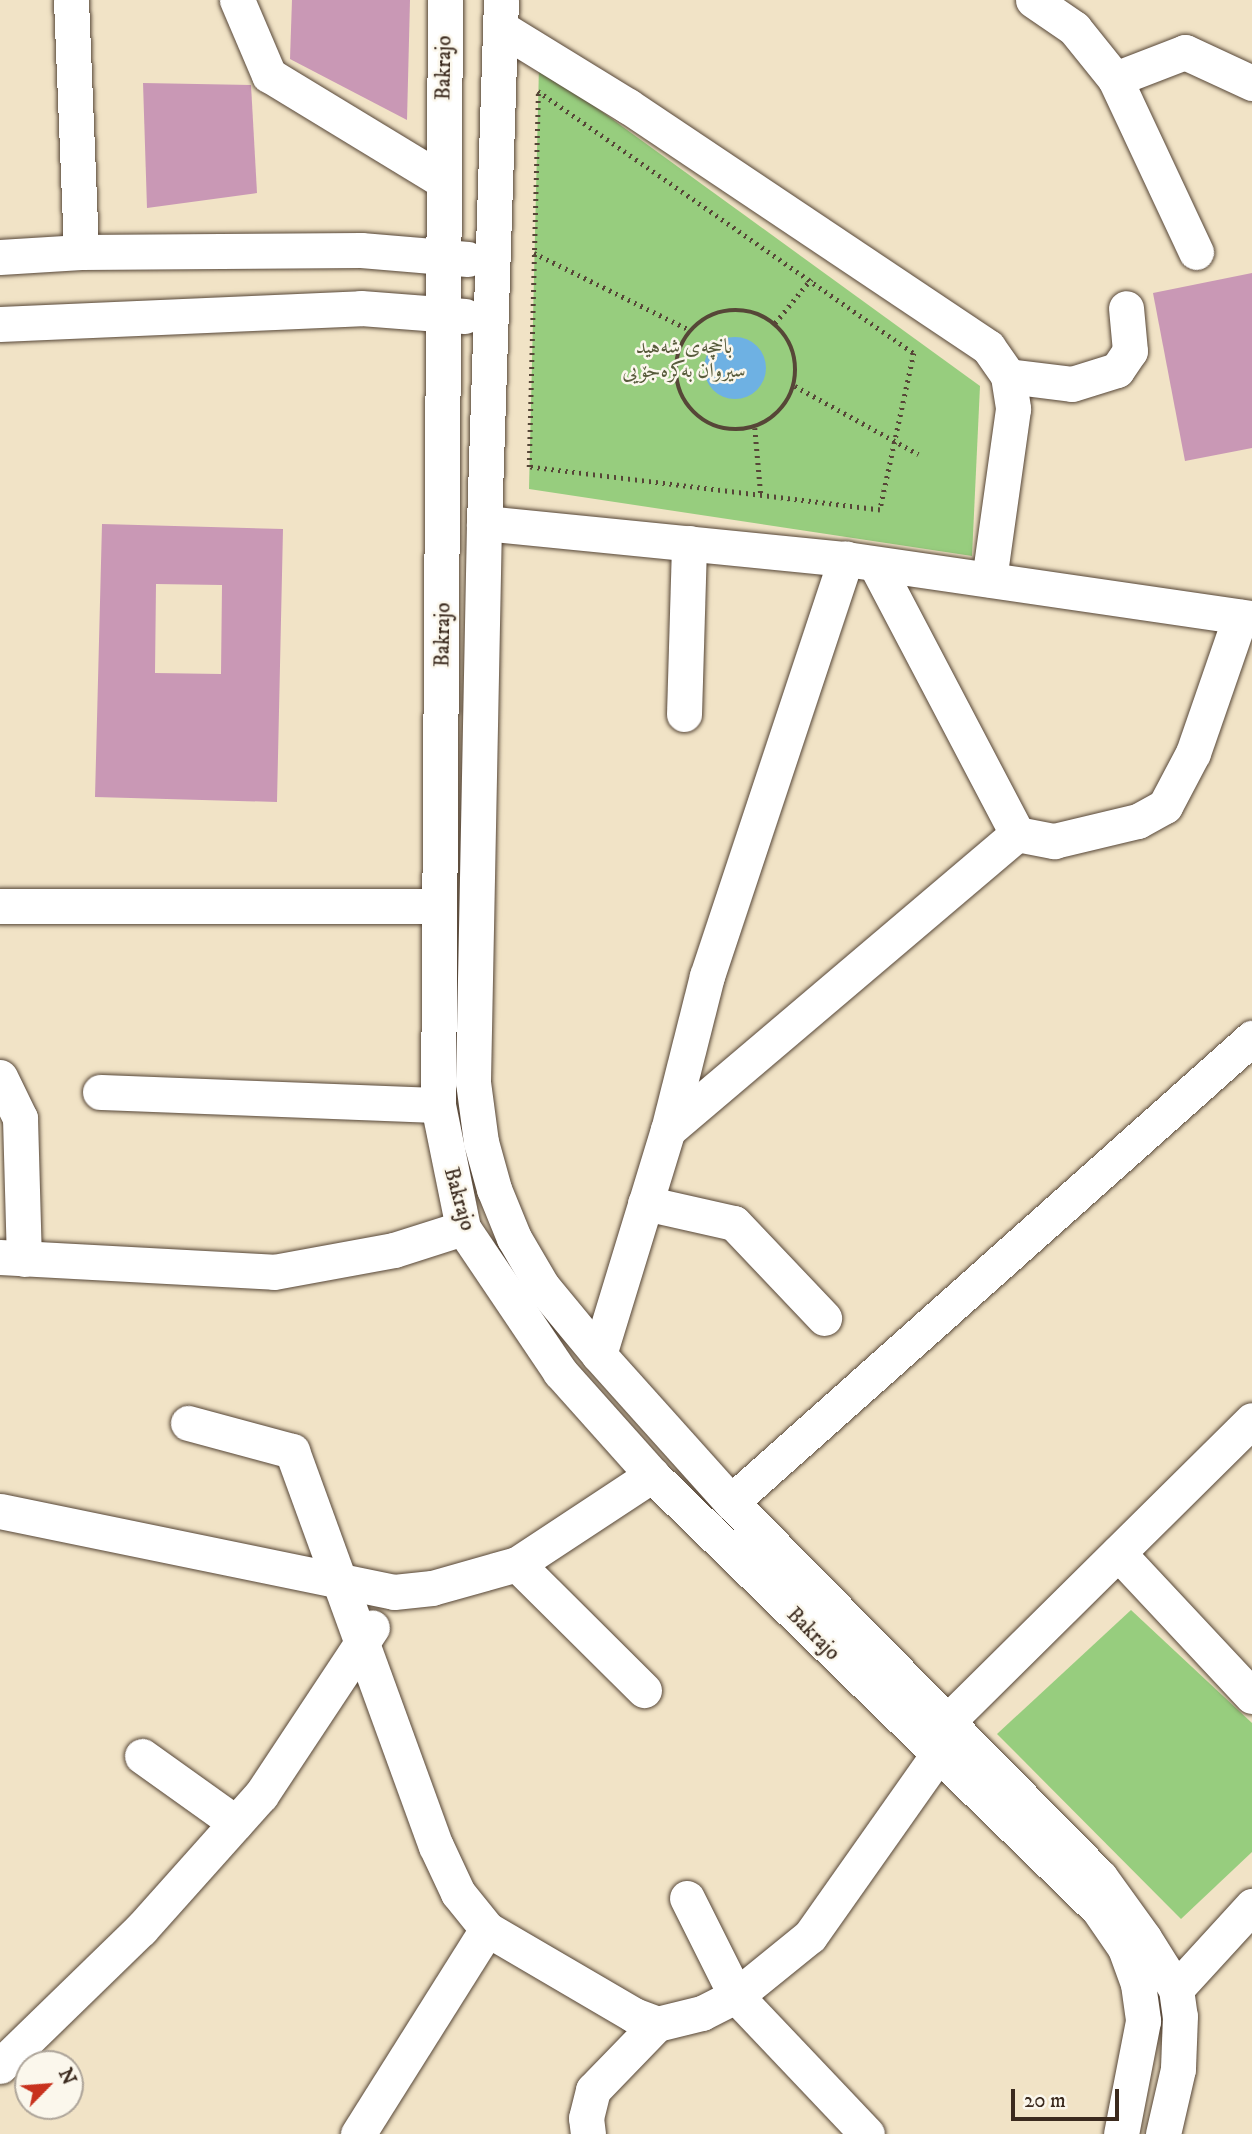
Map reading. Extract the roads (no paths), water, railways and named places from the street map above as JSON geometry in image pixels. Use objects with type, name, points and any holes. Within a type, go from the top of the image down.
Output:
[{"type":"street","points":[[71,0],[81,252]]},
{"type":"street","points":[[237,0],[268,75],[443,181]]},
{"type":"street","name":"Bakrajo","points":[[445,0],[438,1105],[463,1228],[560,1372],[652,1475],[937,1756],[1099,1910],[1125,1948],[1138,1984],[1143,2021],[1121,2134]]},
{"type":"street","points":[[1033,0],[1074,27],[1115,79],[1196,252]]},
{"type":"street","points":[[501,14],[628,106],[988,347],[1008,376],[1013,409],[989,579]]},
{"type":"street","name":"Bakrajo","points":[[501,14],[484,523],[473,1082],[481,1142],[514,1238],[542,1286],[599,1355],[731,1502],[1100,1877],[1176,1989],[1181,2042],[1163,2134]]},
{"type":"street","points":[[1115,79],[1185,52],[1252,83]]},
{"type":"street","points":[[361,250],[361,308]]},
{"type":"street","points":[[0,257],[81,252],[361,250],[493,261]]},
{"type":"street","points":[[1008,376],[1072,384],[1117,370],[1130,351],[1126,307]]},
{"type":"street","points":[[0,324],[361,308],[491,319]]},
{"type":"street","points":[[484,523],[861,562],[1246,618],[1193,753],[1165,806],[1138,821],[1054,841],[1017,834],[861,562]]},
{"type":"street","points":[[684,714],[689,543]]},
{"type":"street","points":[[599,1355],[668,1130],[706,976],[861,562]]},
{"type":"street","points":[[668,1130],[1017,834]]},
{"type":"street","points":[[0,906],[439,906]]},
{"type":"street","points":[[731,1502],[1252,1038]]},
{"type":"street","points":[[0,1077],[20,1118],[12,1258],[274,1272],[394,1250],[463,1228]]},
{"type":"street","points":[[100,1093],[438,1105]]},
{"type":"street","points":[[645,1203],[734,1223],[824,1318]]},
{"type":"street","points":[[947,1722],[1252,1420]]},
{"type":"street","points":[[188,1423],[292,1451],[364,1641],[444,1869],[487,1929],[657,2024],[677,2022],[736,1996],[810,1936],[937,1756]]},
{"type":"street","points":[[0,1511],[342,1584],[394,1592],[432,1588],[517,1564],[652,1475]]},
{"type":"street","points":[[1118,1553],[1252,1696]]},
{"type":"street","points":[[517,1564],[644,1690]]},
{"type":"street","points":[[0,2066],[141,1929],[261,1795],[394,1592]]},
{"type":"street","points":[[142,1756],[236,1823]]},
{"type":"street","points":[[687,1898],[736,1996],[867,2134]]},
{"type":"street","points":[[1176,1989],[1252,1906]]},
{"type":"street","points":[[358,2134],[487,1929]]},
{"type":"street","points":[[588,2134],[586,2118],[593,2090],[657,2024]]},
{"type":"water","points":[[729,337],[741,337],[757,346],[764,356],[764,380],[757,390],[741,399],[729,399],[718,394],[709,385],[704,374],[704,362],[709,351],[718,342]]},
{"type":"park label","name":"باخچەی شەهید سیروان بەکرەجۆیی","points":[[684,359]]}]
